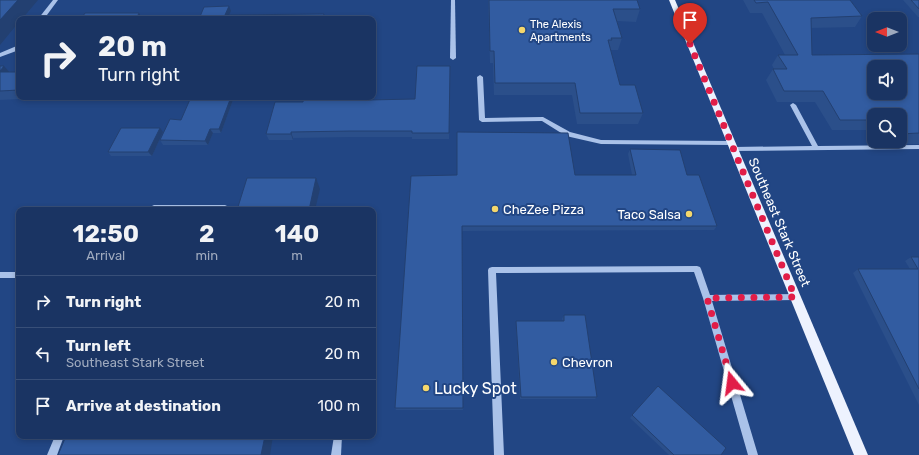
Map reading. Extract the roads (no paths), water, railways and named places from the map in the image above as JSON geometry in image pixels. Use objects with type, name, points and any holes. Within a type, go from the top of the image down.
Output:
[{"type":"main road","name":"Southeast Stark Street","points":[[672,0],[861,455]]},
{"type":"lane","points":[[43,16],[56,0]]},
{"type":"lane","points":[[453,0],[453,58]]},
{"type":"lane","points":[[0,56],[16,49]]},
{"type":"lane","points":[[480,77],[482,120],[543,119],[568,134],[601,142],[816,148],[919,147]]},
{"type":"lane","points":[[793,105],[816,148]]},
{"type":"lane","points":[[499,455],[492,270],[697,269],[707,298],[753,455]]},
{"type":"lane","points":[[0,275],[16,275]]},
{"type":"lane","points":[[707,298],[795,297]]},
{"type":"lane","points":[[52,455],[59,439]]},
{"type":"lane","points":[[336,455],[338,439]]},
{"type":"place","name":"The Alexis Apartments","points":[[522,30]]},
{"type":"place","name":"CheZee Pizza","points":[[495,209]]},
{"type":"place","name":"Taco Salsa","points":[[689,214]]},
{"type":"place","name":"Chevron","points":[[554,362]]},
{"type":"place","name":"Lucky Spot","points":[[426,388]]}]
